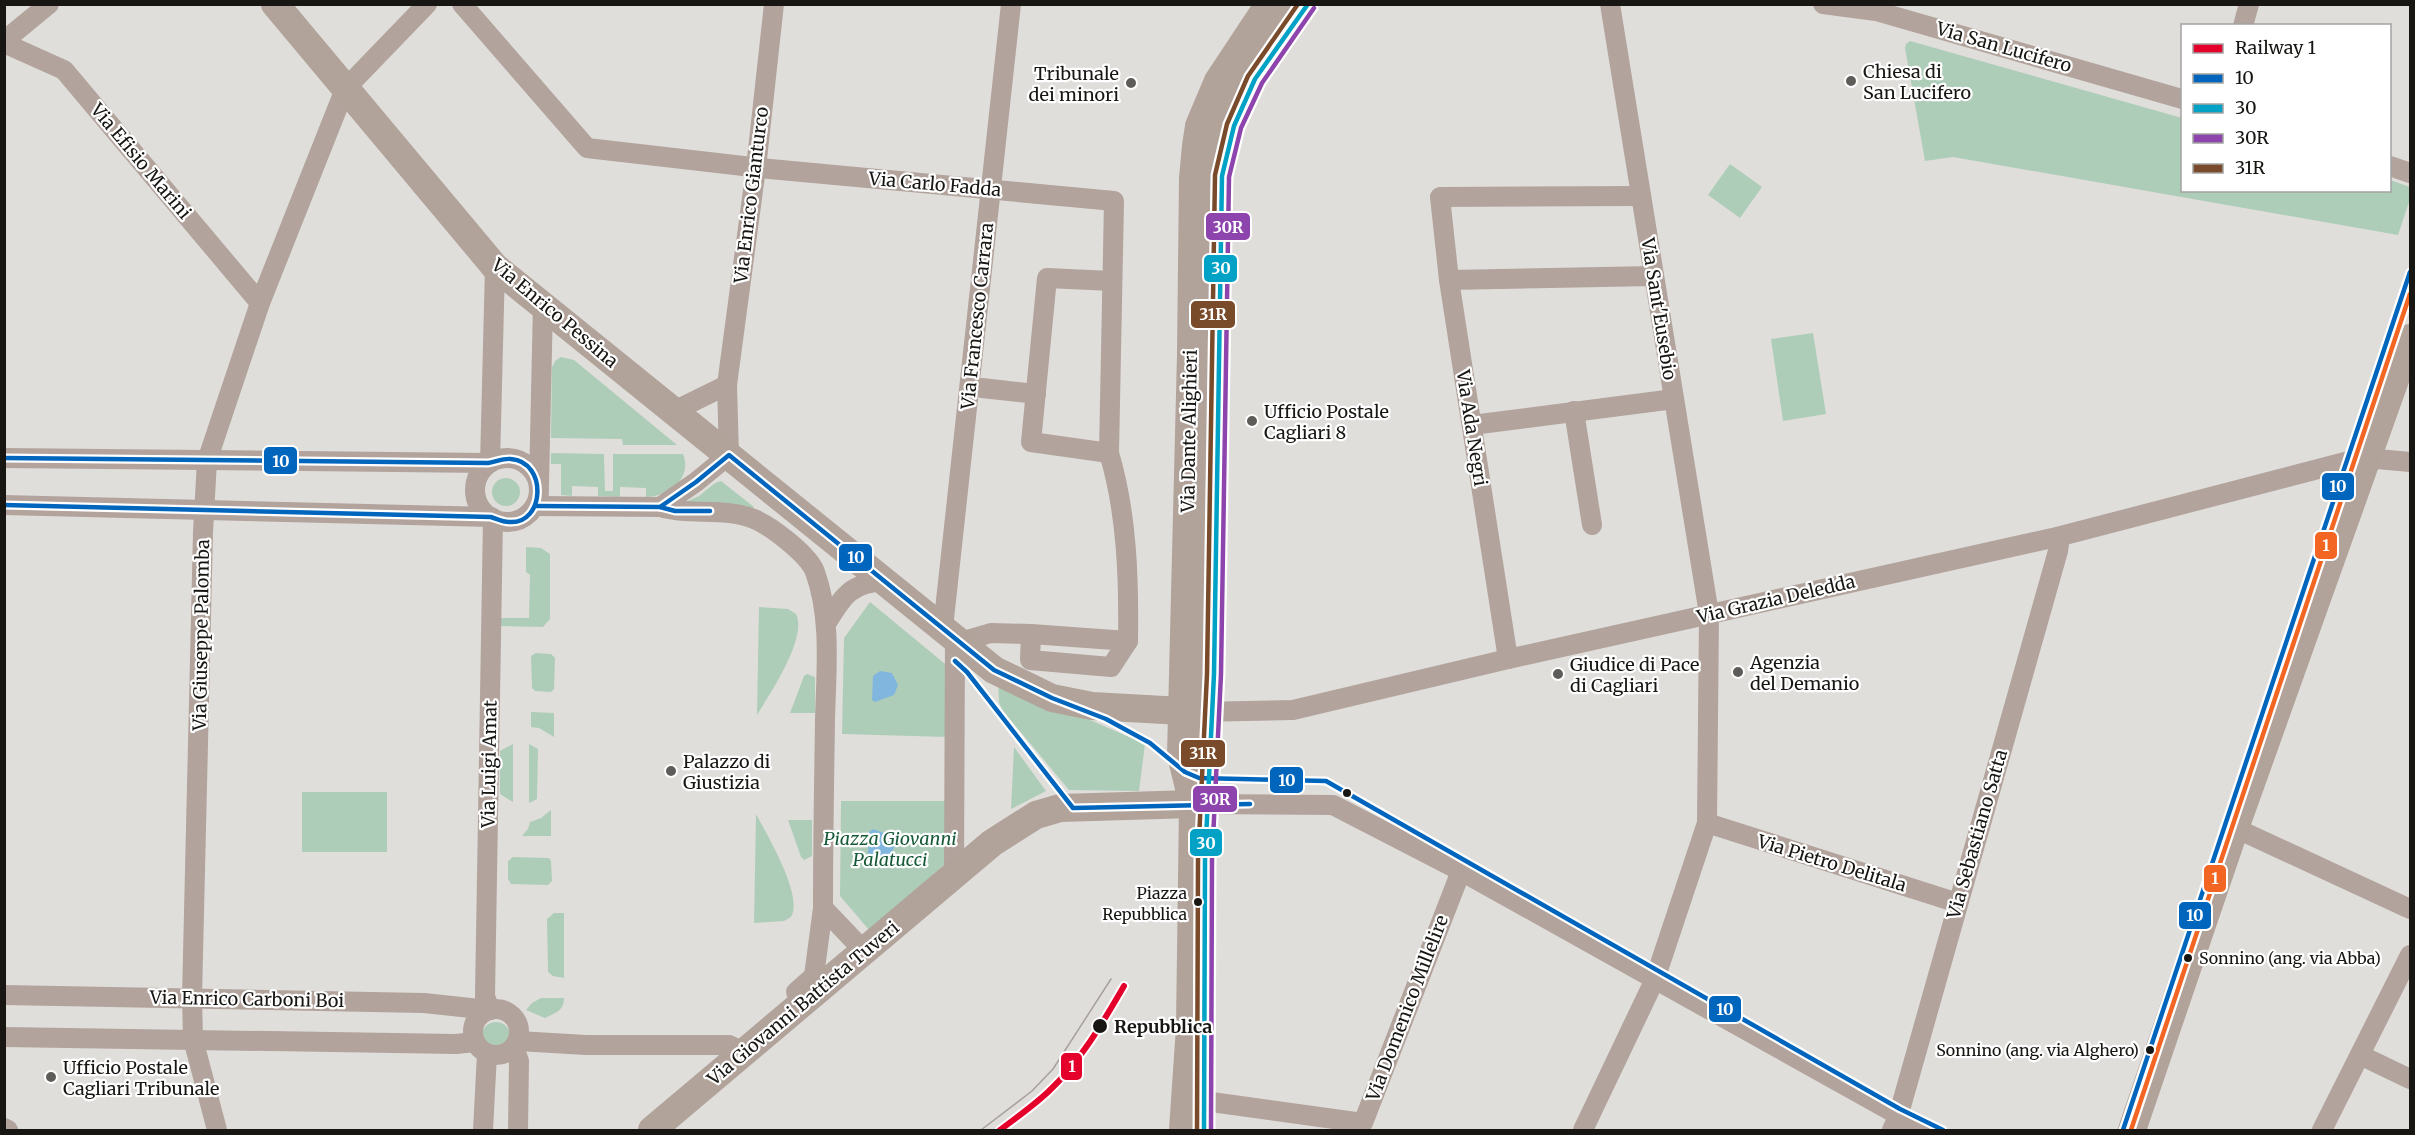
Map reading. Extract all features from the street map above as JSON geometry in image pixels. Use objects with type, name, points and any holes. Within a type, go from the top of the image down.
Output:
[{"type":"main road","name":"Via Enrico Pessina","points":[[275,4],[495,267],[885,582]]},
{"type":"main road","name":"Via Dante Alighieri","points":[[1184,1131],[1190,1027],[1193,804],[1205,748],[1194,712],[1191,354],[1193,178],[1196,146],[1203,116],[1218,81],[1269,4]]},
{"type":"main road","name":"Via Dante Alighieri","points":[[1194,712],[1213,405],[1213,184],[1220,138],[1227,114],[1244,81],[1296,4]]},
{"type":"main road","points":[[2132,1131],[2235,828],[2410,338]]},
{"type":"main road","points":[[885,582],[994,670],[1052,698],[1092,706],[1194,712]]},
{"type":"main road","points":[[954,875],[992,843],[1036,815],[1060,808],[1193,804]]},
{"type":"main road","name":"Via Giovanni Battista Tuveri","points":[[661,1128],[737,1049],[864,951],[954,875]]},
{"type":"main road","name":"Via Dante Alighieri","points":[[1190,1027],[1197,1100],[1197,1131]]},
{"type":"street","points":[[4,42],[49,4]]},
{"type":"street","points":[[345,89],[427,4]]},
{"type":"street","name":"Via Carlo Fadda","points":[[462,4],[587,148],[756,168],[1114,201],[1112,280]]},
{"type":"street","name":"Via Enrico Gianturco","points":[[729,455],[727,385],[756,168],[774,4]]},
{"type":"street","name":"Via Francesco Carrara","points":[[954,875],[953,636],[990,189],[1011,4]]},
{"type":"street","name":"Via Sant'Eusebio","points":[[1583,1131],[1655,979],[1707,823],[1709,614],[1610,4]]},
{"type":"street","name":"Via San Lucifero","points":[[1823,4],[1877,8],[2181,99]]},
{"type":"street","points":[[2244,24],[2249,4]]},
{"type":"street","name":"Via Efisio Marini","points":[[4,42],[64,70],[260,303]]},
{"type":"street","name":"Via Giuseppe Palomba","points":[[217,1131],[193,1039],[192,997],[207,461],[260,303],[345,89]]},
{"type":"street","points":[[2391,166],[2410,173]]},
{"type":"street","name":"Via Ada Negri","points":[[1508,659],[1449,280],[1440,197],[1641,196]]},
{"type":"street","points":[[489,463],[495,267]]},
{"type":"street","points":[[1449,280],[1654,276]]},
{"type":"street","points":[[1030,660],[1111,667],[1128,641],[1129,587],[1118,483],[1109,453],[1112,280],[1047,278],[1031,442],[1109,453]]},
{"type":"street","points":[[538,498],[536,475],[527,465],[515,459],[500,458],[489,463],[479,474],[475,490],[478,502],[498,522],[516,522],[525,518],[538,498],[543,304]]},
{"type":"street","points":[[674,411],[727,385]]},
{"type":"street","points":[[982,388],[1036,394]]},
{"type":"street","points":[[1472,425],[1674,399]]},
{"type":"street","points":[[1574,411],[1592,525]]},
{"type":"street","points":[[660,507],[729,455]]},
{"type":"street","points":[[4,458],[489,463]]},
{"type":"street","name":"Via Grazia Deledda","points":[[1194,712],[1293,710],[1508,659],[2058,537],[2366,458],[2410,462]]},
{"type":"street","points":[[4,1037],[456,1044],[481,1048],[502,1055],[516,1044],[737,1049],[738,1042],[756,1031],[814,976],[823,908],[826,624],[815,572],[802,554],[778,535],[755,520],[739,515],[538,498]]},
{"type":"street","points":[[4,506],[492,518]]},
{"type":"street","name":"Via Luigi Amat","points":[[490,1010],[485,996],[492,518]]},
{"type":"street","name":"Via Sebastiano Satta","points":[[1895,1124],[2060,544],[2058,537]]},
{"type":"street","points":[[826,624],[850,590],[862,584],[885,582]]},
{"type":"street","points":[[953,636],[990,633],[1031,634],[1128,641]]},
{"type":"street","points":[[1031,634],[1031,688]]},
{"type":"street","points":[[1193,804],[1333,805],[1461,872],[1655,979],[1895,1124],[1925,1131]]},
{"type":"street","name":"Via Pietro Delitala","points":[[1707,823],[1958,903]]},
{"type":"street","points":[[2235,828],[2410,909]]},
{"type":"street","name":"Via Domenico Millelire","points":[[1197,1100],[1362,1123],[1461,872]]},
{"type":"street","points":[[823,908],[864,951]]},
{"type":"street","points":[[2322,1131],[2410,955]]},
{"type":"street","name":"Via Enrico Carboni Boi","points":[[4,995],[424,1003],[502,1010],[512,1015],[519,1027],[516,1044]]},
{"type":"street","points":[[483,1131],[481,1048],[473,1026],[477,1019],[490,1010]]},
{"type":"street","points":[[516,1044],[519,1061],[518,1131]]},
{"type":"street","points":[[2360,1055],[2410,1079]]},
{"type":"green space","points":[[1910,41],[2181,118],[2181,192],[2391,192],[2391,180],[2410,187],[2410,199],[2398,235],[1953,157],[1925,161],[1906,44]]},
{"type":"green space","points":[[1730,164],[1762,187],[1740,218],[1708,195]]},
{"type":"green space","points":[[1813,333],[1826,414],[1783,421],[1771,339]]},
{"type":"green space","points":[[561,357],[574,360],[677,445],[623,445],[622,439],[551,438],[552,367]]},
{"type":"green space","points":[[551,453],[604,454],[605,491],[613,491],[613,454],[683,454],[685,471],[670,490],[654,496],[646,497],[646,488],[620,487],[620,497],[598,496],[598,487],[572,486],[572,496],[561,495],[561,464],[551,464]]},
{"type":"green space","points":[[506,478],[516,482],[520,492],[516,502],[506,506],[496,502],[492,492],[496,482]]},
{"type":"green space","points":[[721,481],[754,507],[751,512],[679,505],[699,496]]},
{"type":"green space","points":[[526,547],[541,548],[550,554],[550,619],[543,627],[501,626],[501,618],[529,618],[530,575],[526,572]]},
{"type":"green space","points":[[870,602],[950,668],[948,737],[842,734],[844,638]]},
{"type":"green space","points":[[759,607],[788,609],[796,614],[798,624],[797,637],[786,665],[757,715]]},
{"type":"green space","points":[[536,653],[551,654],[555,658],[554,689],[551,692],[535,691],[532,688],[531,656]]},
{"type":"green space","points":[[807,674],[815,677],[815,713],[790,713],[804,676]]},
{"type":"green space","points":[[998,676],[1031,694],[1145,744],[1139,791],[1069,790],[1003,711],[999,703]]},
{"type":"green space","points":[[531,712],[554,713],[554,737],[539,728],[531,727]]},
{"type":"green space","points":[[513,744],[513,802],[500,794],[500,751]]},
{"type":"green space","points":[[529,744],[538,749],[537,799],[529,803]]},
{"type":"green space","points":[[1014,747],[1046,791],[1011,809]]},
{"type":"green space","points":[[302,792],[387,792],[387,852],[302,852]]},
{"type":"green space","name":"Piazza Giovanni Palatucci","points":[[841,801],[945,801],[946,863],[870,931],[840,896]]},
{"type":"green space","points":[[551,810],[551,836],[522,836],[530,822],[541,818]]},
{"type":"green space","points":[[756,814],[775,850],[793,895],[794,907],[791,917],[784,921],[754,923]]},
{"type":"green space","points":[[788,820],[812,820],[812,856],[804,860],[801,857]]},
{"type":"green space","points":[[513,857],[549,858],[552,881],[548,885],[511,884],[508,879],[508,861]]},
{"type":"green space","points":[[554,913],[564,913],[564,978],[553,976],[548,972],[547,919]]},
{"type":"green space","points":[[541,998],[564,998],[564,1002],[558,1011],[545,1018],[526,1010]]},
{"type":"green space","points":[[496,1022],[506,1026],[510,1036],[506,1046],[496,1050],[486,1046],[482,1036],[486,1026]]},
{"type":"water","points":[[880,671],[892,673],[898,685],[894,695],[875,702],[872,700],[873,676]]},
{"type":"water","points":[[873,829],[897,838],[892,853],[882,861],[875,860],[868,855],[869,832]]},
{"type":"tram line","points":[[981,1130],[1032,1091],[1053,1069],[1111,979]]},
{"type":"rail line","name":"1","points":[[1000,1130],[1060,1080],[1099,1028],[1124,986]]},
{"type":"transit line","name":"31R","points":[[1197,1130],[1198,860],[1207,674],[1215,175],[1227,124],[1248,76],[1298,4]]},
{"type":"transit line","name":"30","points":[[1204,1130],[1205,860],[1214,674],[1222,176],[1234,126],[1255,79],[1308,4]]},
{"type":"transit line","name":"30R","points":[[1211,1130],[1212,860],[1221,674],[1229,177],[1241,128],[1262,83],[1314,8]]},
{"type":"transit line","name":"10","points":[[2123,1130],[2410,272]]},
{"type":"transit line","name":"1","points":[[2131,1130],[2410,294]]},
{"type":"transit line","name":"10","points":[[660,507],[729,455],[994,670],[1052,698],[1106,719],[1150,743],[1185,772],[1199,778],[1326,781],[1900,1109],[1943,1130]]},
{"type":"transit line","name":"10","points":[[4,458],[488,463],[511,459],[523,463],[531,471],[536,481],[537,493],[530,514],[521,520],[509,522],[491,517],[4,505]]},
{"type":"transit line","name":"10","points":[[537,506],[660,507],[675,511],[710,511]]},
{"type":"transit line","name":"10","points":[[955,661],[967,672],[1073,808],[1250,804]]},
{"type":"place","name":"Chiesa di San Lucifero","points":[[1851,81]]},
{"type":"place","name":"Tribunale dei minori","points":[[1131,83]]},
{"type":"place","name":"Ufficio Postale Cagliari 8","points":[[1252,421]]},
{"type":"place","name":"Agenzia del Demanio","points":[[1738,672]]},
{"type":"place","name":"Giudice di Pace di Cagliari","points":[[1558,674]]},
{"type":"place","name":"Palazzo di Giustizia","points":[[671,771]]},
{"type":"place","name":"Piazza Repubblica","points":[[1198,902]]},
{"type":"place","name":"Sonnino (ang. via Abba)","points":[[2188,958]]},
{"type":"place","name":"Repubblica","points":[[1100,1026]]},
{"type":"place","name":"Sonnino (ang. via Alghero)","points":[[2150,1050]]},
{"type":"place","name":"Ufficio Postale Cagliari Tribunale","points":[[51,1077]]}]
